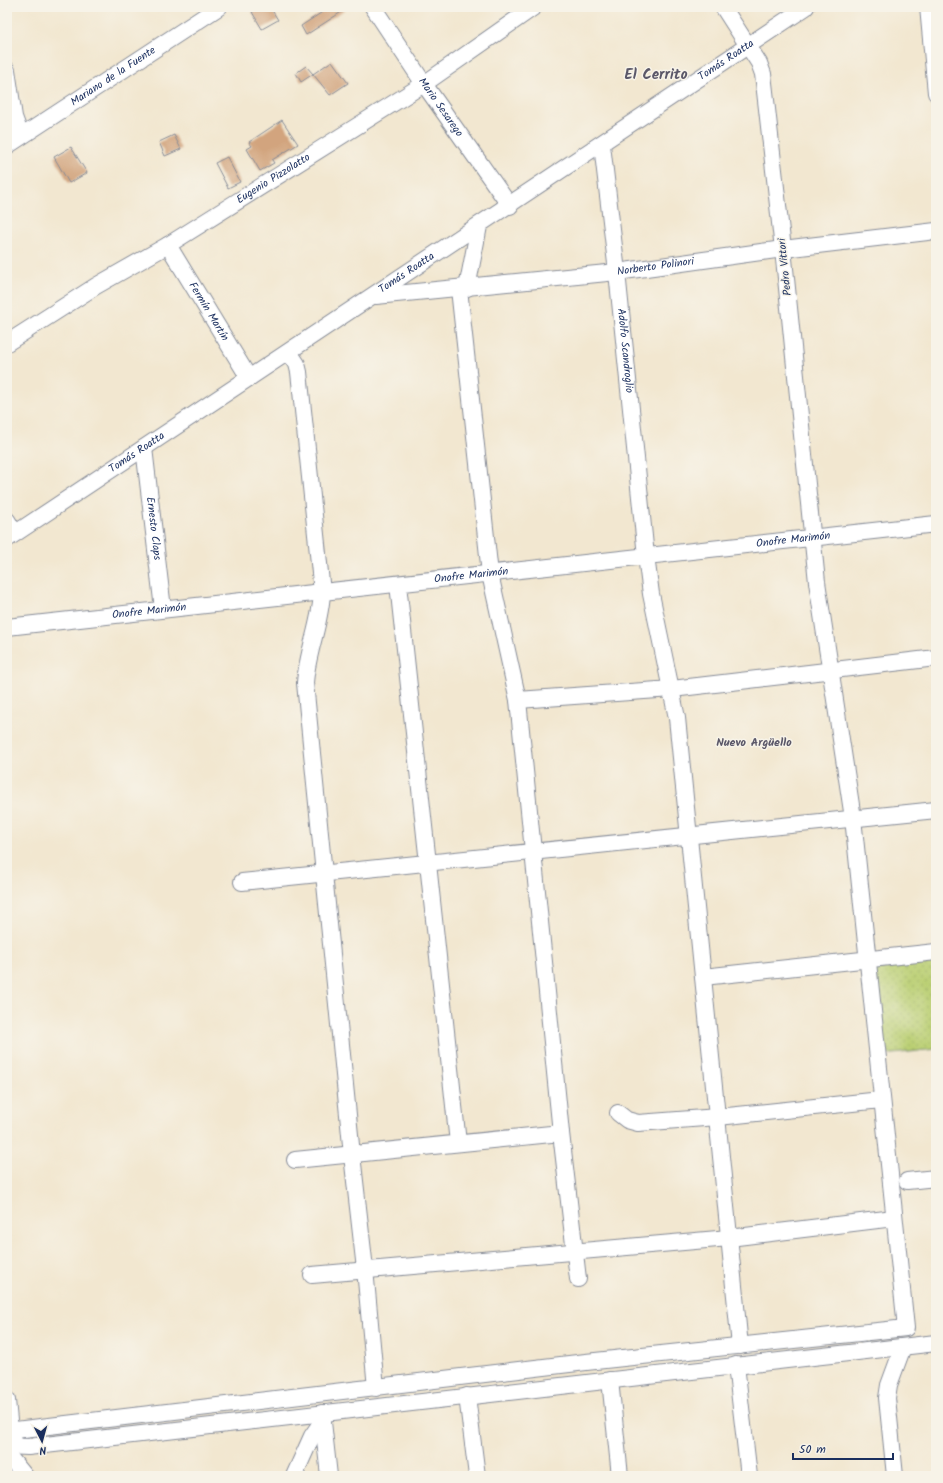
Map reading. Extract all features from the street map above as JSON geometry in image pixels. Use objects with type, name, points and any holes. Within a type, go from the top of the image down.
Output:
[{"type":"street","name":"Mariano de la Fuente","points":[[7,146],[219,7]]},
{"type":"street","name":"Mario Sesarego","points":[[373,7],[424,84],[510,206]]},
{"type":"street","name":"Eugenio Pizzolatto","points":[[7,343],[96,286],[168,245],[424,84],[534,7]]},
{"type":"street","name":"Pedro Vittori","points":[[723,7],[759,63],[763,74],[783,249],[812,537],[830,669],[853,818],[906,1328],[740,1346]]},
{"type":"street","name":"Tomás Roatta","points":[[10,530],[144,448],[602,145],[806,7]]},
{"type":"street","points":[[928,7],[936,93]]},
{"type":"street","points":[[7,70],[14,117],[21,136]]},
{"type":"street","name":"Adolfo Scandroglio","points":[[602,145],[617,272],[646,556],[651,594],[677,718],[740,1346]]},
{"type":"street","points":[[479,226],[463,288],[490,574],[518,700],[534,852],[560,1133],[578,1279]]},
{"type":"street","name":"Norberto Polinori","points":[[375,296],[617,272],[783,249],[936,231]]},
{"type":"street","name":"Fermín Martín","points":[[168,245],[249,378]]},
{"type":"street","points":[[289,352],[297,364],[299,372],[322,592],[321,603],[306,665],[305,683],[352,1155],[366,1269],[376,1388]]},
{"type":"street","name":"Ernesto Claps","points":[[144,448],[163,609]]},
{"type":"street","name":"Onofre Marimón","points":[[7,627],[936,524]]},
{"type":"street","points":[[398,584],[458,1143]]},
{"type":"street","points":[[518,700],[672,689],[830,669],[936,658]]},
{"type":"street","points":[[242,882],[936,810]]},
{"type":"street","points":[[703,977],[936,952]]},
{"type":"street","points":[[618,1113],[627,1120],[638,1123],[718,1117],[882,1100]]},
{"type":"street","points":[[295,1160],[560,1133]]},
{"type":"street","points":[[907,1181],[936,1178]]},
{"type":"street","points":[[312,1275],[366,1269],[729,1238],[894,1218]]},
{"type":"street","points":[[10,1442],[322,1417],[468,1396],[936,1343]]},
{"type":"street","points":[[10,1442],[376,1388],[586,1362],[740,1346]]},
{"type":"street","points":[[895,1476],[887,1398],[889,1385],[903,1347]]},
{"type":"street","points":[[736,1365],[749,1476]]},
{"type":"street","points":[[610,1380],[620,1476]]},
{"type":"street","points":[[468,1396],[477,1476]]},
{"type":"street","points":[[7,1400],[10,1442],[26,1476]]},
{"type":"street","points":[[294,1476],[322,1417]]},
{"type":"street","points":[[322,1417],[329,1476]]},
{"type":"green space","points":[[936,963],[936,1049],[884,1055],[875,969]]},
{"type":"building","points":[[260,7],[270,7],[278,20],[262,29],[252,12]]},
{"type":"building","points":[[330,7],[349,7],[306,35],[301,26]]},
{"type":"building","points":[[332,61],[348,83],[330,95],[313,74]]},
{"type":"building","points":[[306,66],[313,74],[301,82],[296,73]]},
{"type":"building","points":[[282,120],[298,144],[272,160],[274,163],[260,171],[247,149],[252,146],[249,142]]},
{"type":"building","points":[[174,135],[181,149],[165,156],[159,142]]},
{"type":"building","points":[[71,147],[87,173],[69,183],[54,157]]},
{"type":"building","points":[[227,157],[240,182],[228,188],[215,163]]},
{"type":"district","name":"El Cerrito","points":[[656,75]]},
{"type":"district","name":"Nuevo Argüello","points":[[754,742]]}]
